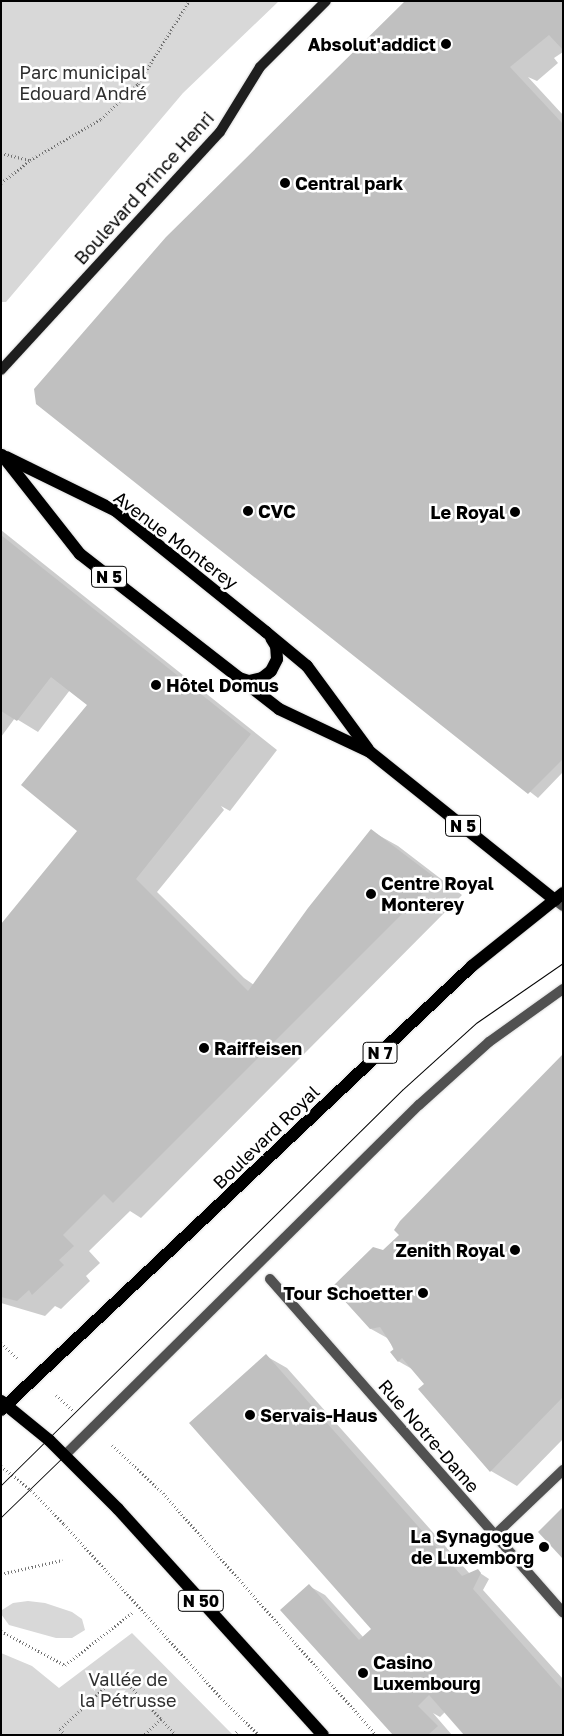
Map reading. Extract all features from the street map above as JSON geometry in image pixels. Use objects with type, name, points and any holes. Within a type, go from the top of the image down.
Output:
[{"type":"main road","name":"Boulevard Prince Henri","points":[[1,370],[220,132],[260,67],[326,1]]},
{"type":"main road","name":"Avenue Monterey","points":[[2,455],[116,511],[270,635],[306,666],[370,752]]},
{"type":"main road","name":"Avenue Monterey","points":[[2,455],[80,554],[279,709],[370,752],[560,900]]},
{"type":"main road","points":[[237,678],[249,681],[262,678],[271,670],[276,652],[270,635]]},
{"type":"main road","name":"Boulevard Royal","points":[[3,1405],[472,966],[560,900]]},
{"type":"main road","name":"N 50","points":[[3,1405],[64,1456],[118,1509],[323,1735]]},
{"type":"street","points":[[64,1456],[419,1105],[489,1042],[563,989]]},
{"type":"street","name":"Rue Notre-Dame","points":[[270,1279],[563,1613]]},
{"type":"street","points":[[495,1535],[563,1470]]},
{"type":"path","points":[[1,183],[30,160],[101,119],[138,84],[190,1]]},
{"type":"path","points":[[1,153],[30,160]]},
{"type":"path","points":[[1,1343],[92,1429],[134,1464],[163,1493],[376,1735]]},
{"type":"path","points":[[1,1466],[57,1517],[221,1698],[259,1735]]},
{"type":"path","points":[[1,1574],[62,1560]]},
{"type":"path","points":[[1,1631],[64,1665],[133,1612]]},
{"type":"path","points":[[65,1735],[60,1729],[119,1674],[176,1735]]},
{"type":"path","points":[[144,1735],[161,1719]]},
{"type":"path","points":[[234,1735],[238,1730]]},
{"type":"green space","name":"Parc municipal Edouard André","points":[[1,1],[279,1],[183,93],[6,302],[1,302]]},
{"type":"green space","points":[[28,1601],[45,1603],[72,1612],[82,1619],[85,1630],[72,1638],[56,1638],[9,1625],[1,1614],[2,1610],[13,1603]]},
{"type":"green space","name":"Vallée de la Pétrusse","points":[[132,1633],[233,1735],[1,1735],[1,1653],[32,1666],[59,1688]]},
{"type":"building","points":[[405,1],[563,1],[563,50],[549,35],[510,67],[563,124],[563,759],[528,794],[36,404],[34,389],[166,237]]},
{"type":"building","points":[[1,535],[251,734],[136,879],[248,991],[308,908],[371,829],[437,879],[113,1203],[104,1194],[63,1235],[74,1246],[59,1260],[64,1265],[32,1295],[29,1290],[17,1301],[1,1297],[1,924],[77,831],[21,785],[87,705],[51,677],[17,721],[1,711]]},
{"type":"building","name":"Zenith Royal","points":[[563,1054],[563,1397],[490,1472],[418,1389],[424,1384],[402,1358],[398,1362],[390,1352],[394,1349],[380,1327],[370,1329],[332,1287],[373,1247],[383,1250],[399,1235],[394,1230],[400,1221]]},
{"type":"building","points":[[266,1354],[462,1576],[478,1569],[481,1573],[473,1589],[563,1690],[563,1735],[464,1735],[429,1695],[418,1706],[438,1726],[428,1735],[393,1735],[280,1610],[309,1584],[359,1640],[371,1629],[189,1423]]},
{"type":"building","points":[[563,1507],[563,1559],[538,1532]]},
{"type":"tram line","points":[[1,1485],[403,1089],[476,1023],[563,963]]},
{"type":"tram line","points":[[1,1517],[64,1456]]},
{"type":"place","name":"Absolut'addict","points":[[446,44]]},
{"type":"place","name":"Central park","points":[[285,183]]},
{"type":"place","name":"CVC","points":[[248,511]]},
{"type":"place","name":"Le Royal","points":[[515,512]]},
{"type":"place","name":"Hôtel Domus","points":[[156,685]]},
{"type":"place","name":"Centre Royal Monterey","points":[[371,894]]},
{"type":"place","name":"Raiffeisen","points":[[204,1048]]},
{"type":"place","name":"Zenith Royal","points":[[515,1250]]},
{"type":"place","name":"Tour Schoetter","points":[[423,1293]]},
{"type":"place","name":"Servais-Haus","points":[[250,1415]]},
{"type":"place","name":"La Synagogue de Luxemborg","points":[[544,1547]]},
{"type":"place","name":"Casino Luxembourg","points":[[363,1673]]}]
